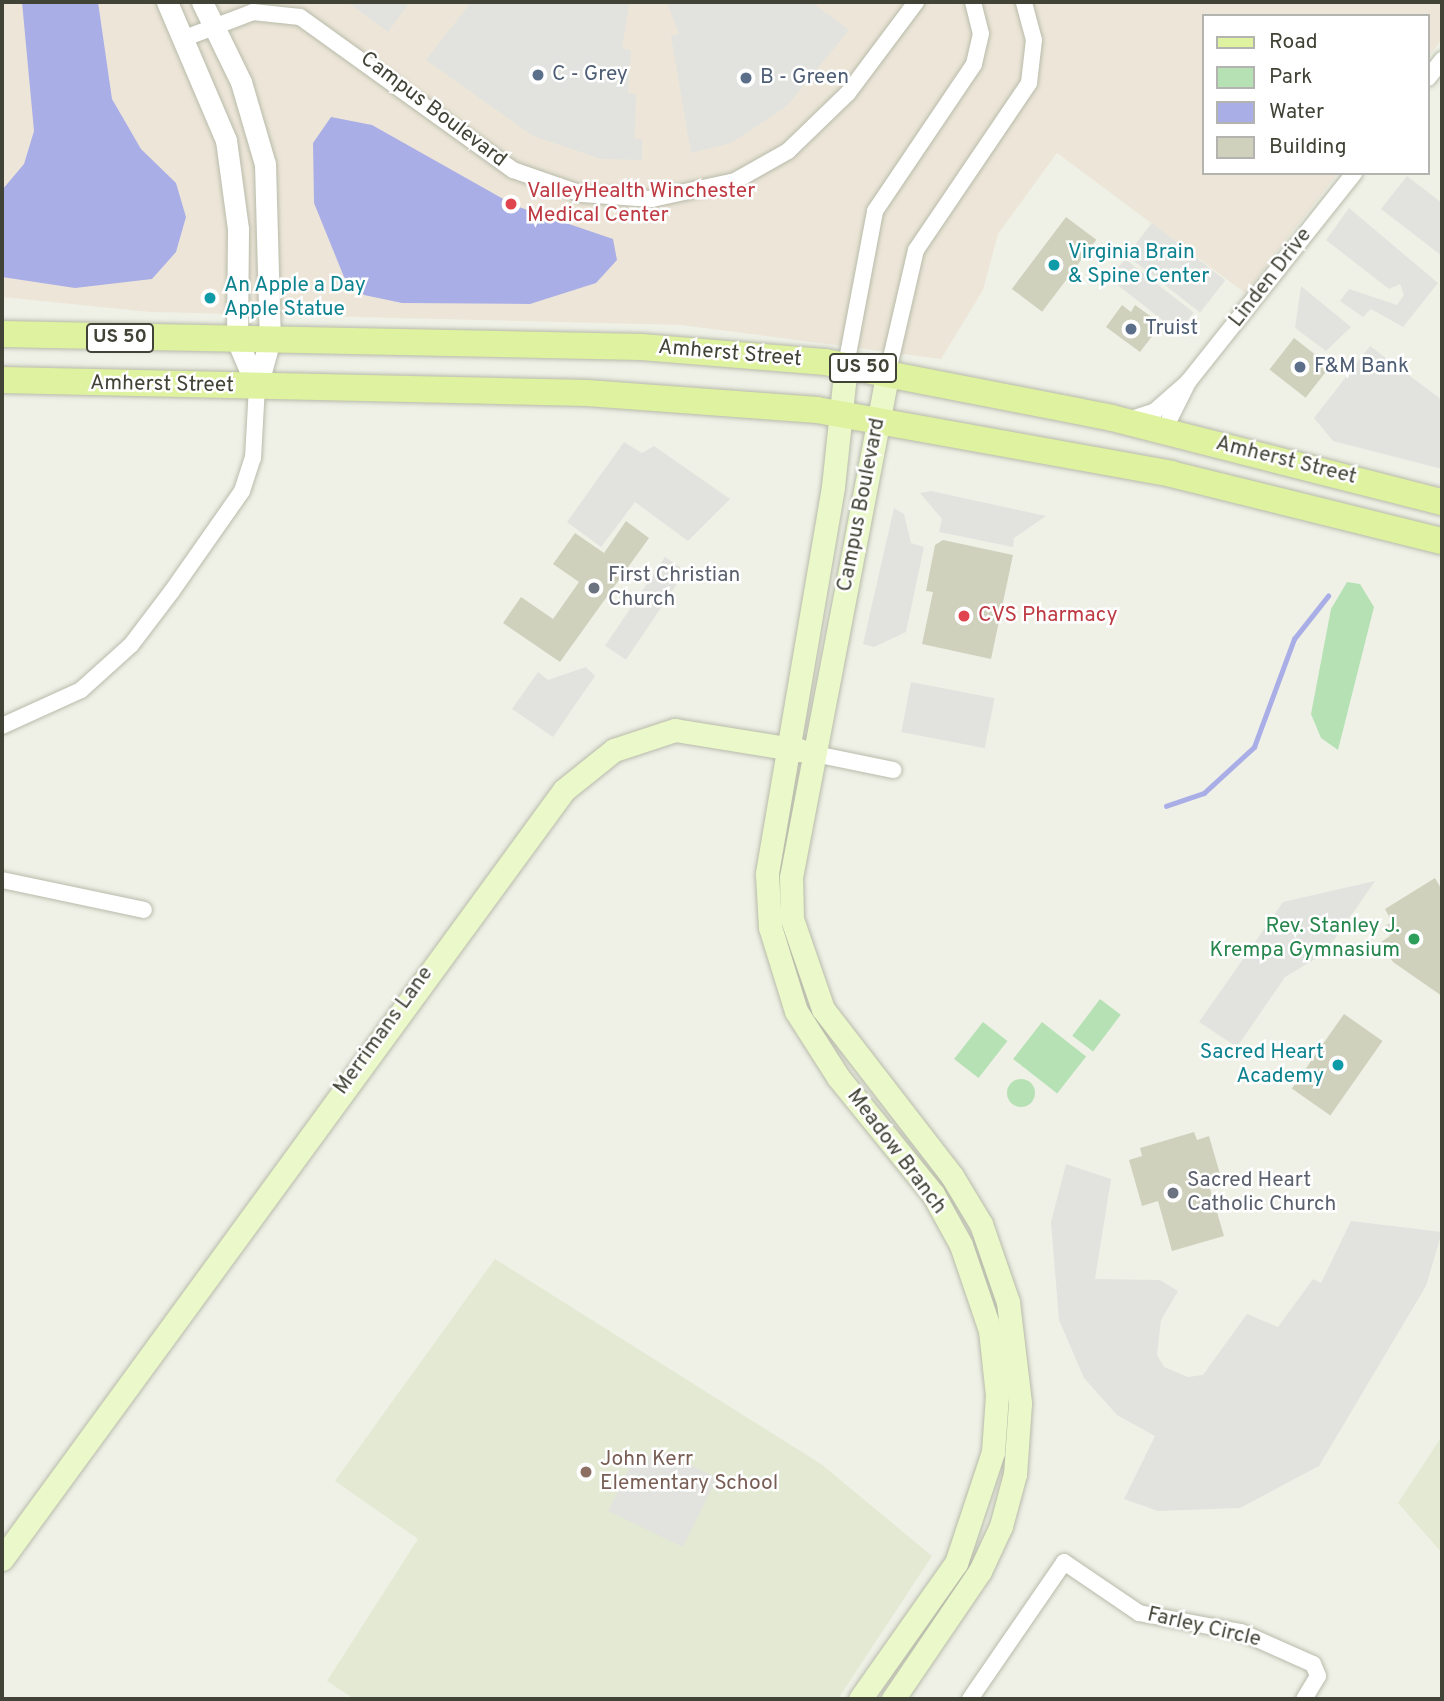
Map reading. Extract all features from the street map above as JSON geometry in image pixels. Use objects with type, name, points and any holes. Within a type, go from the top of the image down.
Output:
[{"type":"main road","name":"Amherst Street","points":[[2,334],[642,346],[846,365],[888,371],[1164,430],[1442,502]]},
{"type":"main road","name":"Campus Boulevard","points":[[786,748],[842,415],[846,365]]},
{"type":"main road","name":"Campus Boulevard","points":[[815,754],[888,371]]},
{"type":"main road","name":"Amherst Street","points":[[2,380],[587,393],[842,415],[1062,451],[1143,468],[1442,541]]},
{"type":"main road","points":[[1062,451],[1134,451],[1164,430]]},
{"type":"main road","points":[[1143,468],[1173,446],[1214,443]]},
{"type":"main road","name":"Merrimans Lane","points":[[2,1559],[564,790],[614,750],[652,734],[704,731],[815,754]]},
{"type":"main road","name":"Meadow Branch","points":[[786,748],[767,874],[779,970],[838,1077],[933,1194],[961,1245],[990,1330],[997,1395],[993,1452],[956,1563],[860,1699]]},
{"type":"main road","name":"Meadow Branch","points":[[815,754],[791,877],[792,919],[805,968],[859,1061],[952,1175],[981,1224],[1008,1302],[1017,1354],[1020,1434],[1000,1526],[980,1571],[892,1699]]},
{"type":"street","points":[[167,2],[219,114],[235,181],[237,340],[257,387]]},
{"type":"street","points":[[2,726],[57,705],[99,676],[172,591],[242,491],[253,458],[257,387],[270,339],[265,164],[241,82],[202,2]]},
{"type":"street","name":"Campus Boulevard","points":[[185,38],[213,25],[253,12],[300,17],[513,170],[582,194],[652,199],[735,181],[788,151],[848,93],[916,2]]},
{"type":"street","name":"Campus Boulevard","points":[[846,365],[875,211],[974,64],[981,34],[973,2]]},
{"type":"street","name":"Campus Boulevard","points":[[888,371],[902,288],[916,250],[1029,83],[1034,40],[1024,2]]},
{"type":"street","points":[[1430,75],[1442,60]]},
{"type":"street","name":"Linden Drive","points":[[1124,421],[1156,411],[1188,382],[1352,175]]},
{"type":"street","name":"Linden Drive","points":[[1164,430],[1188,382]]},
{"type":"street","name":"Merrimans Lane","points":[[815,754],[893,770]]},
{"type":"street","points":[[2,880],[144,910]]},
{"type":"street","name":"Farley Circle","points":[[970,1699],[1064,1562],[1139,1613],[1241,1632],[1313,1664],[1318,1676],[1304,1699]]},
{"type":"shaded area","name":"ValleyHealth Winchester Medical Center","points":[[2,2],[1442,2],[1442,39],[1430,54],[1430,14],[1202,14],[1202,175],[1336,175],[1245,293],[1057,153],[998,234],[983,290],[941,359],[681,325],[150,312],[2,297]]},
{"type":"shaded area","points":[[347,2],[410,2],[388,32]]},
{"type":"shaded area","name":"C - Grey","points":[[471,2],[629,4],[622,49],[631,50],[628,93],[636,94],[635,139],[642,139],[642,160],[601,159],[533,136],[426,60]]},
{"type":"shaded area","name":"B - Green","points":[[667,2],[811,2],[849,30],[787,106],[731,143],[691,153],[671,36],[679,34]]},
{"type":"shaded area","points":[[1407,176],[1442,203],[1442,256],[1381,209]]},
{"type":"shaded area","points":[[1349,208],[1438,283],[1403,327],[1371,309],[1363,317],[1340,301],[1349,289],[1397,305],[1404,295],[1400,284],[1389,289],[1326,240]]},
{"type":"shaded area","points":[[1152,223],[1225,280],[1200,313],[1127,255]]},
{"type":"shaded area","points":[[1125,259],[1194,313],[1178,332],[1110,279]]},
{"type":"shaded area","points":[[1301,286],[1351,327],[1326,351],[1295,328]]},
{"type":"shaded area","points":[[1370,346],[1442,400],[1442,469],[1333,441],[1314,418]]},
{"type":"shaded area","points":[[624,442],[642,453],[654,446],[730,499],[688,541],[635,502],[601,547],[567,522]]},
{"type":"shaded area","points":[[931,491],[1046,516],[1014,538],[1013,547],[939,532],[942,519],[920,493]]},
{"type":"shaded area","points":[[894,508],[904,514],[911,543],[924,547],[906,632],[874,647],[863,644]]},
{"type":"shaded area","points":[[665,557],[686,571],[626,660],[605,646]]},
{"type":"shaded area","points":[[586,667],[595,676],[553,737],[512,709],[538,672],[548,680]]},
{"type":"shaded area","points":[[911,682],[994,698],[985,748],[901,732]]},
{"type":"shaded area","points":[[1375,881],[1325,953],[1285,977],[1237,1047],[1199,1022],[1283,902]]},
{"type":"shaded area","points":[[1066,1164],[1111,1179],[1095,1279],[1160,1280],[1178,1291],[1161,1320],[1157,1355],[1164,1367],[1188,1377],[1203,1375],[1247,1314],[1278,1327],[1313,1279],[1321,1283],[1351,1221],[1442,1232],[1426,1286],[1319,1466],[1240,1508],[1158,1511],[1124,1499],[1155,1436],[1117,1415],[1084,1378],[1059,1320],[1051,1222]]},
{"type":"shaded area","name":"John Kerr Elementary School","points":[[495,1259],[821,1464],[932,1556],[838,1699],[354,1699],[327,1681],[418,1539],[335,1481]]},
{"type":"shaded area","points":[[1442,1436],[1442,1553],[1398,1503]]},
{"type":"shaded area","points":[[654,1447],[717,1478],[683,1547],[608,1511],[636,1455],[647,1460]]},
{"type":"green space","points":[[1347,582],[1360,584],[1374,607],[1338,750],[1321,738],[1311,714],[1331,609]]},
{"type":"green space","points":[[1100,999],[1121,1015],[1093,1051],[1072,1036]]},
{"type":"green space","points":[[983,1022],[1007,1041],[978,1078],[954,1059]]},
{"type":"green space","points":[[1042,1022],[1086,1056],[1057,1094],[1013,1059]]},
{"type":"green space","points":[[1021,1079],[1031,1083],[1035,1093],[1031,1103],[1021,1107],[1011,1103],[1007,1093],[1011,1083]]},
{"type":"water","points":[[22,2],[98,2],[112,99],[141,149],[176,183],[186,217],[176,252],[152,279],[75,288],[2,277],[2,190],[24,164],[34,131]]},
{"type":"water","points":[[331,117],[372,125],[516,206],[613,239],[617,260],[596,283],[530,304],[402,303],[364,295],[344,277],[314,203],[313,143]]},
{"type":"building","name":"Virginia Brain & Spine Center","points":[[1066,217],[1096,240],[1042,312],[1012,289]]},
{"type":"building","name":"Truist","points":[[1122,305],[1131,312],[1135,305],[1153,318],[1149,325],[1157,330],[1140,352],[1106,327]]},
{"type":"building","name":"F&M Bank","points":[[1294,338],[1330,366],[1306,398],[1269,370]]},
{"type":"building","name":"First Christian Church","points":[[626,521],[649,538],[560,662],[503,623],[521,597],[553,619],[579,582],[553,564],[575,533],[604,553]]},
{"type":"building","name":"CVS Pharmacy","points":[[943,540],[1013,555],[991,659],[922,644],[933,592],[926,591],[935,545]]},
{"type":"building","name":"Rev. Stanley J. Krempa Gymnasium","points":[[1435,878],[1442,890],[1442,996],[1393,962],[1381,942],[1390,936],[1385,926],[1392,922],[1385,909]]},
{"type":"building","name":"Sacred Heart Academy","points":[[1344,1014],[1383,1041],[1330,1116],[1292,1089]]},
{"type":"building","name":"Sacred Heart Catholic Church","points":[[1194,1132],[1197,1140],[1209,1136],[1222,1181],[1209,1185],[1224,1236],[1172,1251],[1158,1201],[1142,1206],[1129,1160],[1142,1156],[1140,1148]]},
{"type":"waterway","points":[[1166,806],[1204,793],[1254,747],[1294,639],[1328,596]]},
{"type":"place","name":"C - Grey","points":[[538,75]]},
{"type":"place","name":"B - Green","points":[[746,78]]},
{"type":"place","name":"ValleyHealth Winchester Medical Center","points":[[511,204]]},
{"type":"place","name":"Virginia Brain & Spine Center","points":[[1054,265]]},
{"type":"place","name":"An Apple a Day Apple Statue","points":[[210,298]]},
{"type":"place","name":"Truist","points":[[1131,329]]},
{"type":"place","name":"F&M Bank","points":[[1300,367]]},
{"type":"place","name":"First Christian Church","points":[[594,588]]},
{"type":"place","name":"CVS Pharmacy","points":[[964,616]]},
{"type":"place","name":"Rev. Stanley J. Krempa Gymnasium","points":[[1414,939]]},
{"type":"place","name":"Sacred Heart Academy","points":[[1338,1065]]},
{"type":"place","name":"Sacred Heart Catholic Church","points":[[1173,1193]]},
{"type":"place","name":"John Kerr Elementary School","points":[[586,1472]]}]
